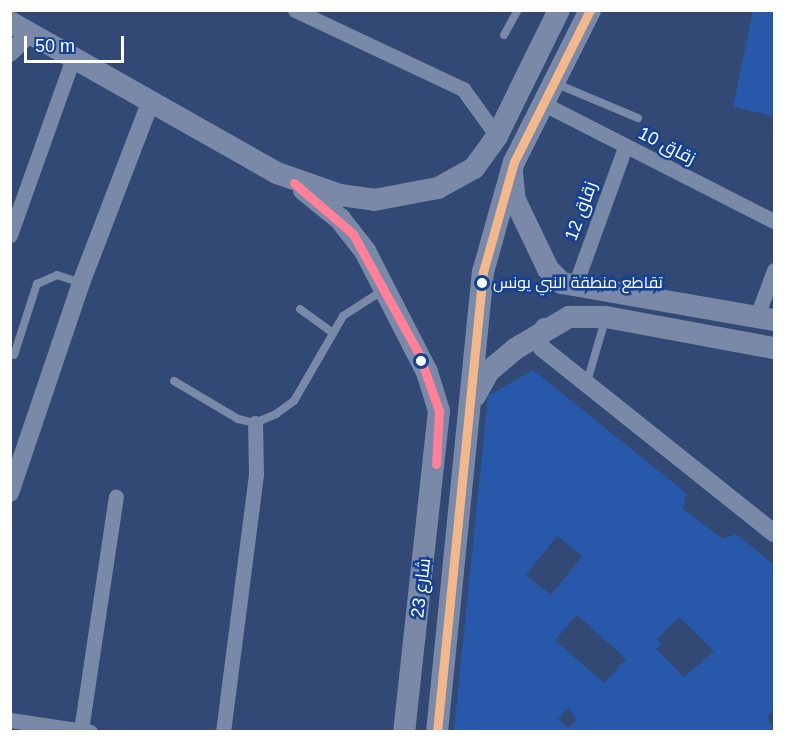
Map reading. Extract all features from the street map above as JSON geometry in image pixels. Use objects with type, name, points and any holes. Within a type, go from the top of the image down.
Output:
[{"type":"main road","points":[[20,27],[150,103],[277,173],[359,200],[386,198],[457,181],[482,159],[497,136],[560,10]]},
{"type":"main road","points":[[590,10],[514,162],[512,191],[552,274],[574,288],[766,318]]},
{"type":"main road","name":"شارع 23","points":[[437,732],[473,403],[479,307],[491,239],[514,162]]},
{"type":"main road","name":"شارع 23","points":[[277,173],[340,219],[386,288],[434,391],[438,444],[404,732]]},
{"type":"main road","points":[[473,403],[489,371],[544,327],[569,317],[606,317],[774,348]]},
{"type":"street","points":[[295,10],[463,89],[497,136]]},
{"type":"street","points":[[10,53],[20,27]]},
{"type":"street","points":[[10,235],[16,196],[73,58]]},
{"type":"street","points":[[10,493],[16,462],[81,282],[150,103]]},
{"type":"street","name":"زقاق 10","points":[[542,103],[774,221]]},
{"type":"street","name":"زقاق 12","points":[[574,288],[625,147]]},
{"type":"street","points":[[766,318],[774,270]]},
{"type":"street","points":[[544,327],[539,344],[774,532]]},
{"type":"street","points":[[223,732],[256,473],[255,423]]},
{"type":"street","points":[[10,720],[86,731],[117,497]]},
{"type":"lane","points":[[504,35],[518,10]]},
{"type":"lane","points":[[553,82],[638,118]]},
{"type":"lane","points":[[14,355],[38,284],[57,275],[81,282]]},
{"type":"lane","points":[[174,381],[255,423],[294,401],[332,332],[355,305],[386,288]]},
{"type":"lane","points":[[300,309],[332,332]]},
{"type":"lane","points":[[587,382],[606,317]]},
{"type":"shaded area","points":[[753,11],[774,11],[774,116],[733,107]]},
{"type":"shaded area","points":[[533,370],[686,493],[683,509],[723,539],[736,534],[774,565],[774,709],[767,717],[774,731],[454,731],[488,396]],"holes":[[[557,536],[582,556],[551,595],[526,575]],[[577,615],[626,659],[604,683],[555,640]],[[679,617],[714,651],[684,677],[656,649],[661,644],[657,639]],[[569,708],[577,720],[568,728],[558,718]]]},
{"type":"transit line","points":[[437,732],[483,272],[514,162],[590,10]]},
{"type":"transit line","points":[[294,183],[353,234],[419,354],[439,411],[436,464]]},
{"type":"place","name":"تقاطع منطقة النبي يونس","points":[[482,283]]}]
